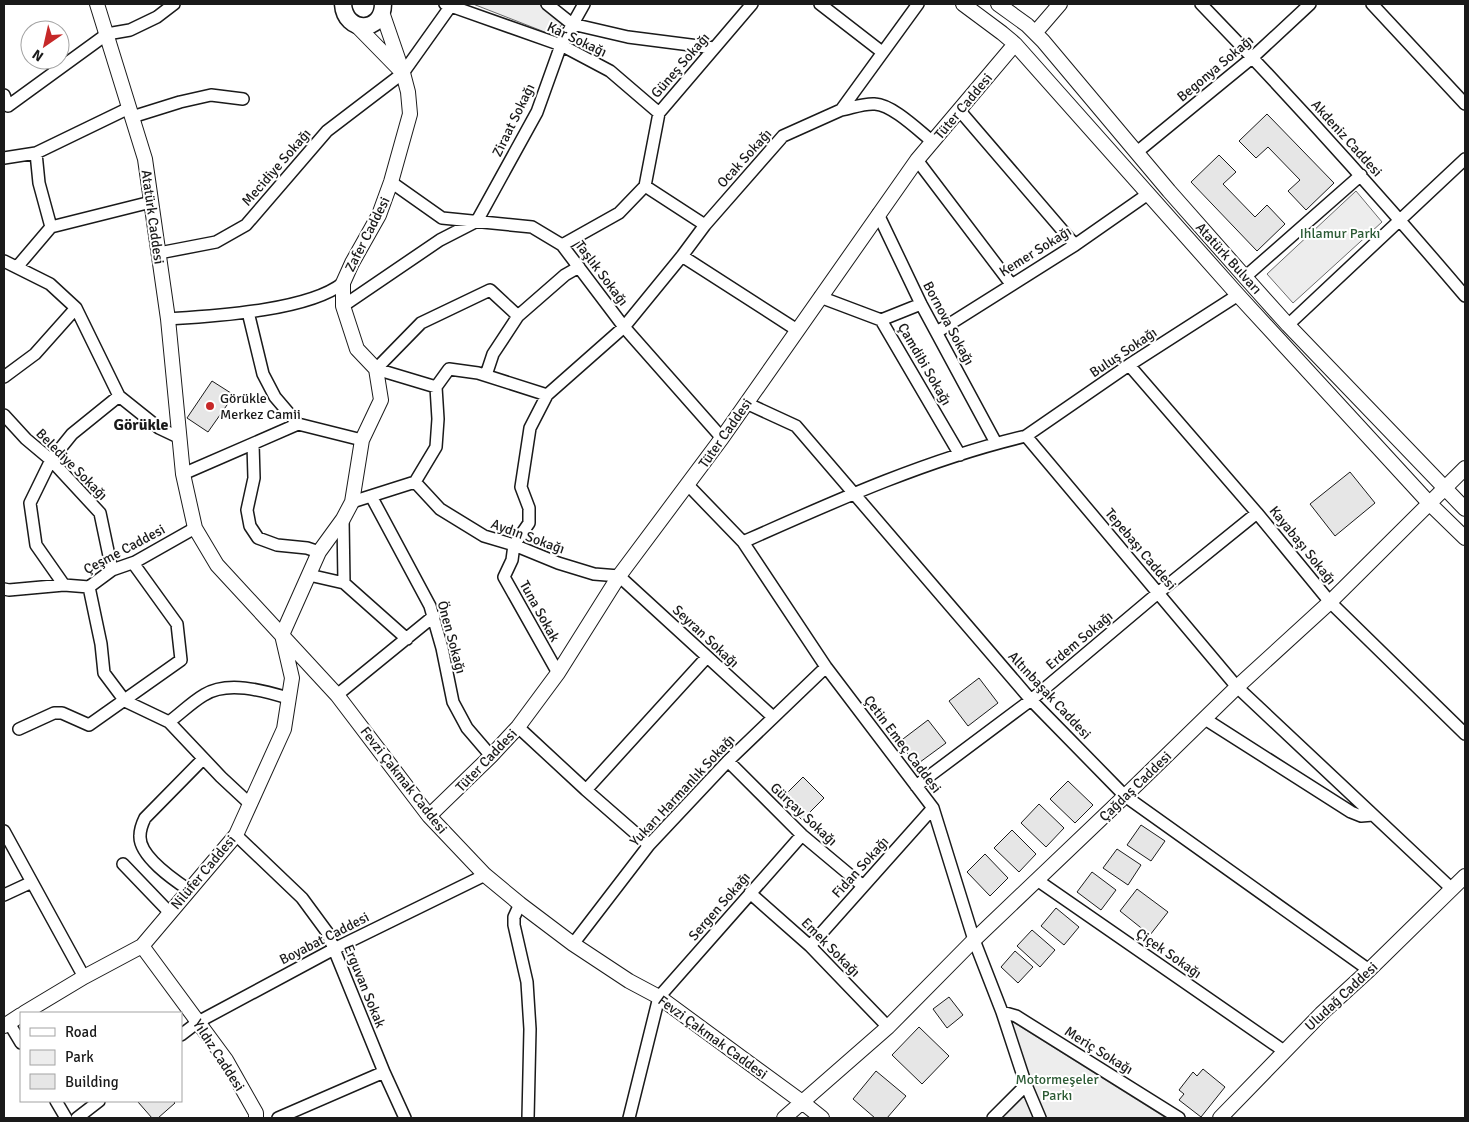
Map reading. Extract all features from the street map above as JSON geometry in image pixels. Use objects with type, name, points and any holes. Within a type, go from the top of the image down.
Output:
[{"type":"main road","points":[[341,6],[350,22],[357,26],[370,26],[380,18],[383,6]]},
{"type":"street","name":"Atatürk Caddesi","points":[[98,4],[145,160],[168,320],[178,437]]},
{"type":"street","points":[[6,100],[107,34],[130,30],[156,17],[174,4]]},
{"type":"street","points":[[547,4],[572,24],[628,37],[714,48]]},
{"type":"street","name":"Ziraat Sokağı","points":[[477,221],[537,112],[561,45],[584,4]]},
{"type":"street","name":"Güneş Sokağı","points":[[646,186],[659,113],[752,4]]},
{"type":"street","points":[[820,4],[882,52]]},
{"type":"street","points":[[841,110],[918,4]]},
{"type":"street","points":[[963,4],[1015,44],[1238,295],[1430,504],[1465,538]]},
{"type":"street","name":"Atatürk Bulvarı","points":[[998,4],[1035,33],[1169,191],[1288,325],[1465,509]]},
{"type":"street","points":[[1035,33],[1060,4]]},
{"type":"street","name":"Akdeniz Caddesi","points":[[1202,4],[1361,176],[1465,296]]},
{"type":"street","name":"Begonya Sokağı","points":[[1137,152],[1253,57],[1310,4]]},
{"type":"street","points":[[1372,4],[1465,104]]},
{"type":"street","name":"Kar Sokağı","points":[[447,5],[561,45],[610,71],[659,113]]},
{"type":"street","name":"Mecidiye Sokağı","points":[[159,254],[216,242],[246,225],[327,131],[403,73],[447,5]]},
{"type":"street","name":"Zafer Caddesi","points":[[376,369],[357,349],[343,306],[343,283],[379,215],[391,182],[410,114],[408,92],[383,6]]},
{"type":"street","points":[[357,26],[403,73]]},
{"type":"street","name":"Tüter Caddesi","points":[[429,816],[518,727],[558,673],[619,576],[722,438],[917,160],[1015,44]]},
{"type":"street","points":[[4,158],[36,153],[130,112],[211,95],[243,99]]},
{"type":"street","name":"Ocak Sokağı","points":[[547,395],[624,328],[705,225],[782,136],[841,110],[869,104],[881,104],[933,142]]},
{"type":"street","points":[[960,110],[1074,245]]},
{"type":"street","points":[[36,153],[39,183],[51,227]]},
{"type":"street","points":[[1288,325],[1465,159]]},
{"type":"street","points":[[917,160],[1011,284]]},
{"type":"street","points":[[1245,277],[1361,176]]},
{"type":"street","name":"Taşlık Sokağı","points":[[391,182],[442,218],[532,227],[562,245],[624,328],[722,438]]},
{"type":"street","points":[[562,245],[619,213],[646,186],[705,225]]},
{"type":"street","name":"Kemer Sokağı","points":[[937,332],[1074,245],[1148,194]]},
{"type":"street","points":[[17,267],[51,227],[151,202]]},
{"type":"street","name":"Bornova Sokağı","points":[[878,214],[921,304],[996,443]]},
{"type":"street","points":[[343,306],[440,240],[477,221]]},
{"type":"street","points":[[682,256],[797,330]]},
{"type":"street","points":[[4,261],[50,284],[76,308],[119,396],[159,428],[178,437]]},
{"type":"street","points":[[486,375],[493,354],[518,316],[565,275],[579,267]]},
{"type":"street","points":[[168,320],[248,312],[295,303],[333,291],[343,283]]},
{"type":"street","points":[[376,369],[421,323],[490,290],[518,316]]},
{"type":"street","name":"Buluş Sokağı","points":[[1026,436],[1129,364],[1238,295]]},
{"type":"street","name":"Çamdibi Sokağı","points":[[820,297],[882,320],[960,454]]},
{"type":"street","points":[[882,320],[921,304]]},
{"type":"street","points":[[4,377],[35,354],[76,308]]},
{"type":"street","points":[[248,312],[263,374],[275,397],[298,424],[362,440]]},
{"type":"street","name":"Kayabaşı Sokağı","points":[[1129,364],[1257,513],[1330,602],[1465,734]]},
{"type":"street","points":[[376,369],[436,387]]},
{"type":"street","points":[[282,635],[319,552],[343,519],[352,502],[362,440],[381,400],[376,369]]},
{"type":"street","points":[[352,502],[415,482],[436,446],[438,419],[436,387],[449,369],[478,372],[547,395]]},
{"type":"street","name":"Tuna Sokak","points":[[547,395],[530,428],[520,487],[530,508],[529,523],[514,545],[512,560],[504,577],[558,673]]},
{"type":"street","points":[[64,586],[36,545],[30,503],[51,460],[72,434],[119,396]]},
{"type":"street","name":"Altınbaşak Caddesi","points":[[746,402],[796,426],[1031,700],[1126,796],[1369,970]]},
{"type":"street","name":"Belediye Sokağı","points":[[4,414],[26,439],[51,460],[100,513],[112,570]]},
{"type":"street","points":[[183,474],[298,424]]},
{"type":"street","points":[[743,542],[852,493],[960,454],[1026,436]]},
{"type":"street","name":"Tepebaşı Caddesi","points":[[1026,436],[1237,687],[1452,889]]},
{"type":"street","name":"Fevzi Çakmak Caddesi","points":[[178,437],[183,474],[195,528],[217,565],[337,695],[429,816],[485,875],[520,904],[573,944],[629,981],[660,997],[822,1118]]},
{"type":"street","points":[[253,444],[254,478],[247,510],[250,526],[258,538],[277,545],[307,548],[319,552]]},
{"type":"street","name":"Çağdaş Caddesi","points":[[784,1118],[888,1027],[974,940],[1126,796],[1237,687],[1330,602],[1445,490],[1465,468]]},
{"type":"street","name":"Aydın Sokağı","points":[[415,482],[440,509],[484,536],[514,545],[558,564],[594,574],[619,576]]},
{"type":"street","name":"Çetin Emeç Caddesi","points":[[688,485],[743,542],[826,667],[933,808],[974,940],[1002,1012],[1026,1085],[1040,1118]]},
{"type":"street","name":"Önen Sokağı","points":[[371,496],[434,616],[453,702],[467,728],[491,756]]},
{"type":"street","name":"Erdem Sokağı","points":[[916,786],[1031,700],[1257,513]]},
{"type":"street","points":[[343,519],[344,583]]},
{"type":"street","name":"Çeşme Caddesi","points":[[4,589],[64,586],[89,587],[112,570],[133,563],[195,528]]},
{"type":"street","points":[[19,729],[54,713],[62,714],[89,725],[181,660],[177,624],[133,563]]},
{"type":"street","points":[[309,575],[344,583],[406,638]]},
{"type":"street","name":"Seyran Sokağı","points":[[619,576],[773,717]]},
{"type":"street","points":[[89,587],[101,644],[104,672],[125,701],[170,722],[203,759],[250,804]]},
{"type":"street","points":[[337,695],[434,616]]},
{"type":"street","name":"Nilüfer Caddesi","points":[[26,1012],[84,977],[142,946],[236,835],[284,729],[292,678],[282,635]]},
{"type":"street","points":[[586,790],[707,657]]},
{"type":"street","name":"Yukarı Harmanlık Sokağı","points":[[573,944],[649,845],[728,761],[826,667]]},
{"type":"street","points":[[170,722],[205,694],[230,687],[258,689],[288,698]]},
{"type":"street","points":[[1205,719],[1351,812],[1360,816],[1373,814]]},
{"type":"street","points":[[518,727],[649,845]]},
{"type":"street","points":[[188,890],[160,869],[146,852],[139,839],[141,826],[145,818],[203,759]]},
{"type":"street","name":"Gürçay Sokağı","points":[[728,761],[802,835],[863,886]]},
{"type":"street","name":"Fidan Sokağı","points":[[810,946],[933,808]]},
{"type":"street","points":[[4,831],[84,977]]},
{"type":"street","name":"Erguvan Sokak","points":[[236,835],[302,898],[327,932],[384,1072],[405,1118]]},
{"type":"street","name":"Sergen Sokağı","points":[[660,997],[802,835]]},
{"type":"street","points":[[123,864],[170,912]]},
{"type":"street","name":"Boyabat Caddesi","points":[[182,1034],[198,1022],[334,949],[485,875]]},
{"type":"street","name":"Uludağ Caddesi","points":[[1220,1118],[1284,1051],[1465,876]]},
{"type":"street","name":"Çiçek Sokağı","points":[[1037,880],[1284,1051]]},
{"type":"street","points":[[4,894],[32,882]]},
{"type":"street","name":"Emek Sokağı","points":[[750,893],[810,946],[888,1027]]},
{"type":"street","points":[[520,904],[514,917],[514,925],[527,982],[530,1029],[528,1118]]},
{"type":"street","name":"Yıldız Caddesi","points":[[142,946],[226,1060],[256,1113],[256,1118]]},
{"type":"street","points":[[629,1118],[660,997]]},
{"type":"street","name":"Meriç Sokağı","points":[[1002,1012],[1016,1016],[1179,1118]]},
{"type":"street","points":[[20,1016],[6,1024],[20,1042]]},
{"type":"street","points":[[278,1118],[384,1072]]},
{"type":"street","points":[[993,1118],[1026,1085]]},
{"type":"street","points":[[57,1102],[66,1118]]},
{"type":"street","points":[[77,1118],[98,1102]]},
{"type":"green space","points":[[473,4],[539,4],[563,22],[555,36]]},
{"type":"green space","name":"Ihlamur Parkı","points":[[1356,191],[1382,222],[1293,303],[1267,274]]},
{"type":"green space","name":"Motormeşeler Parkı","points":[[1008,1019],[1166,1118],[997,1118],[1026,1085]]},
{"type":"building","points":[[1267,114],[1334,183],[1306,210],[1288,191],[1300,180],[1268,147],[1256,158],[1239,141]]},
{"type":"building","points":[[1219,155],[1236,172],[1223,184],[1255,217],[1267,205],[1285,224],[1257,251],[1191,182]]},
{"type":"building","name":"Görükle Merkez Camii","points":[[212,381],[234,395],[208,432],[187,418]]},
{"type":"building","points":[[1350,472],[1375,503],[1335,536],[1310,504]]},
{"type":"building","points":[[979,678],[998,703],[968,726],[949,701]]},
{"type":"building","points":[[928,720],[946,743],[916,765],[899,742]]},
{"type":"building","points":[[803,777],[824,798],[802,820],[781,799]]},
{"type":"building","points":[[1068,781],[1093,805],[1075,823],[1050,799]]},
{"type":"building","points":[[1039,804],[1064,828],[1046,847],[1021,823]]},
{"type":"building","points":[[1141,825],[1165,841],[1151,861],[1127,845]]},
{"type":"building","points":[[1012,830],[1036,854],[1019,872],[994,848]]},
{"type":"building","points":[[1117,849],[1141,865],[1128,885],[1103,868]]},
{"type":"building","points":[[985,854],[1008,878],[990,896],[967,872]]},
{"type":"building","points":[[1092,872],[1116,890],[1101,910],[1077,892]]},
{"type":"building","points":[[1137,889],[1168,912],[1150,935],[1120,911]]},
{"type":"building","points":[[1056,908],[1079,927],[1064,945],[1041,926]]},
{"type":"building","points":[[1032,930],[1055,950],[1040,967],[1017,946]]},
{"type":"building","points":[[1015,951],[1033,967],[1018,983],[1001,967]]},
{"type":"building","points":[[949,997],[963,1015],[947,1028],[933,1009]]},
{"type":"building","points":[[919,1027],[949,1056],[922,1084],[892,1055]]},
{"type":"building","points":[[1203,1069],[1225,1087],[1201,1117],[1179,1100],[1184,1094],[1179,1090],[1193,1072],[1197,1076]]},
{"type":"building","points":[[876,1071],[906,1096],[887,1118],[875,1118],[853,1099]]},
{"type":"building","points":[[138,1102],[175,1103],[158,1118],[152,1118]]},
{"type":"place","name":"Görükle Merkez Camii","points":[[210,406]]},
{"type":"district","name":"Görükle","points":[[141,424]]}]
